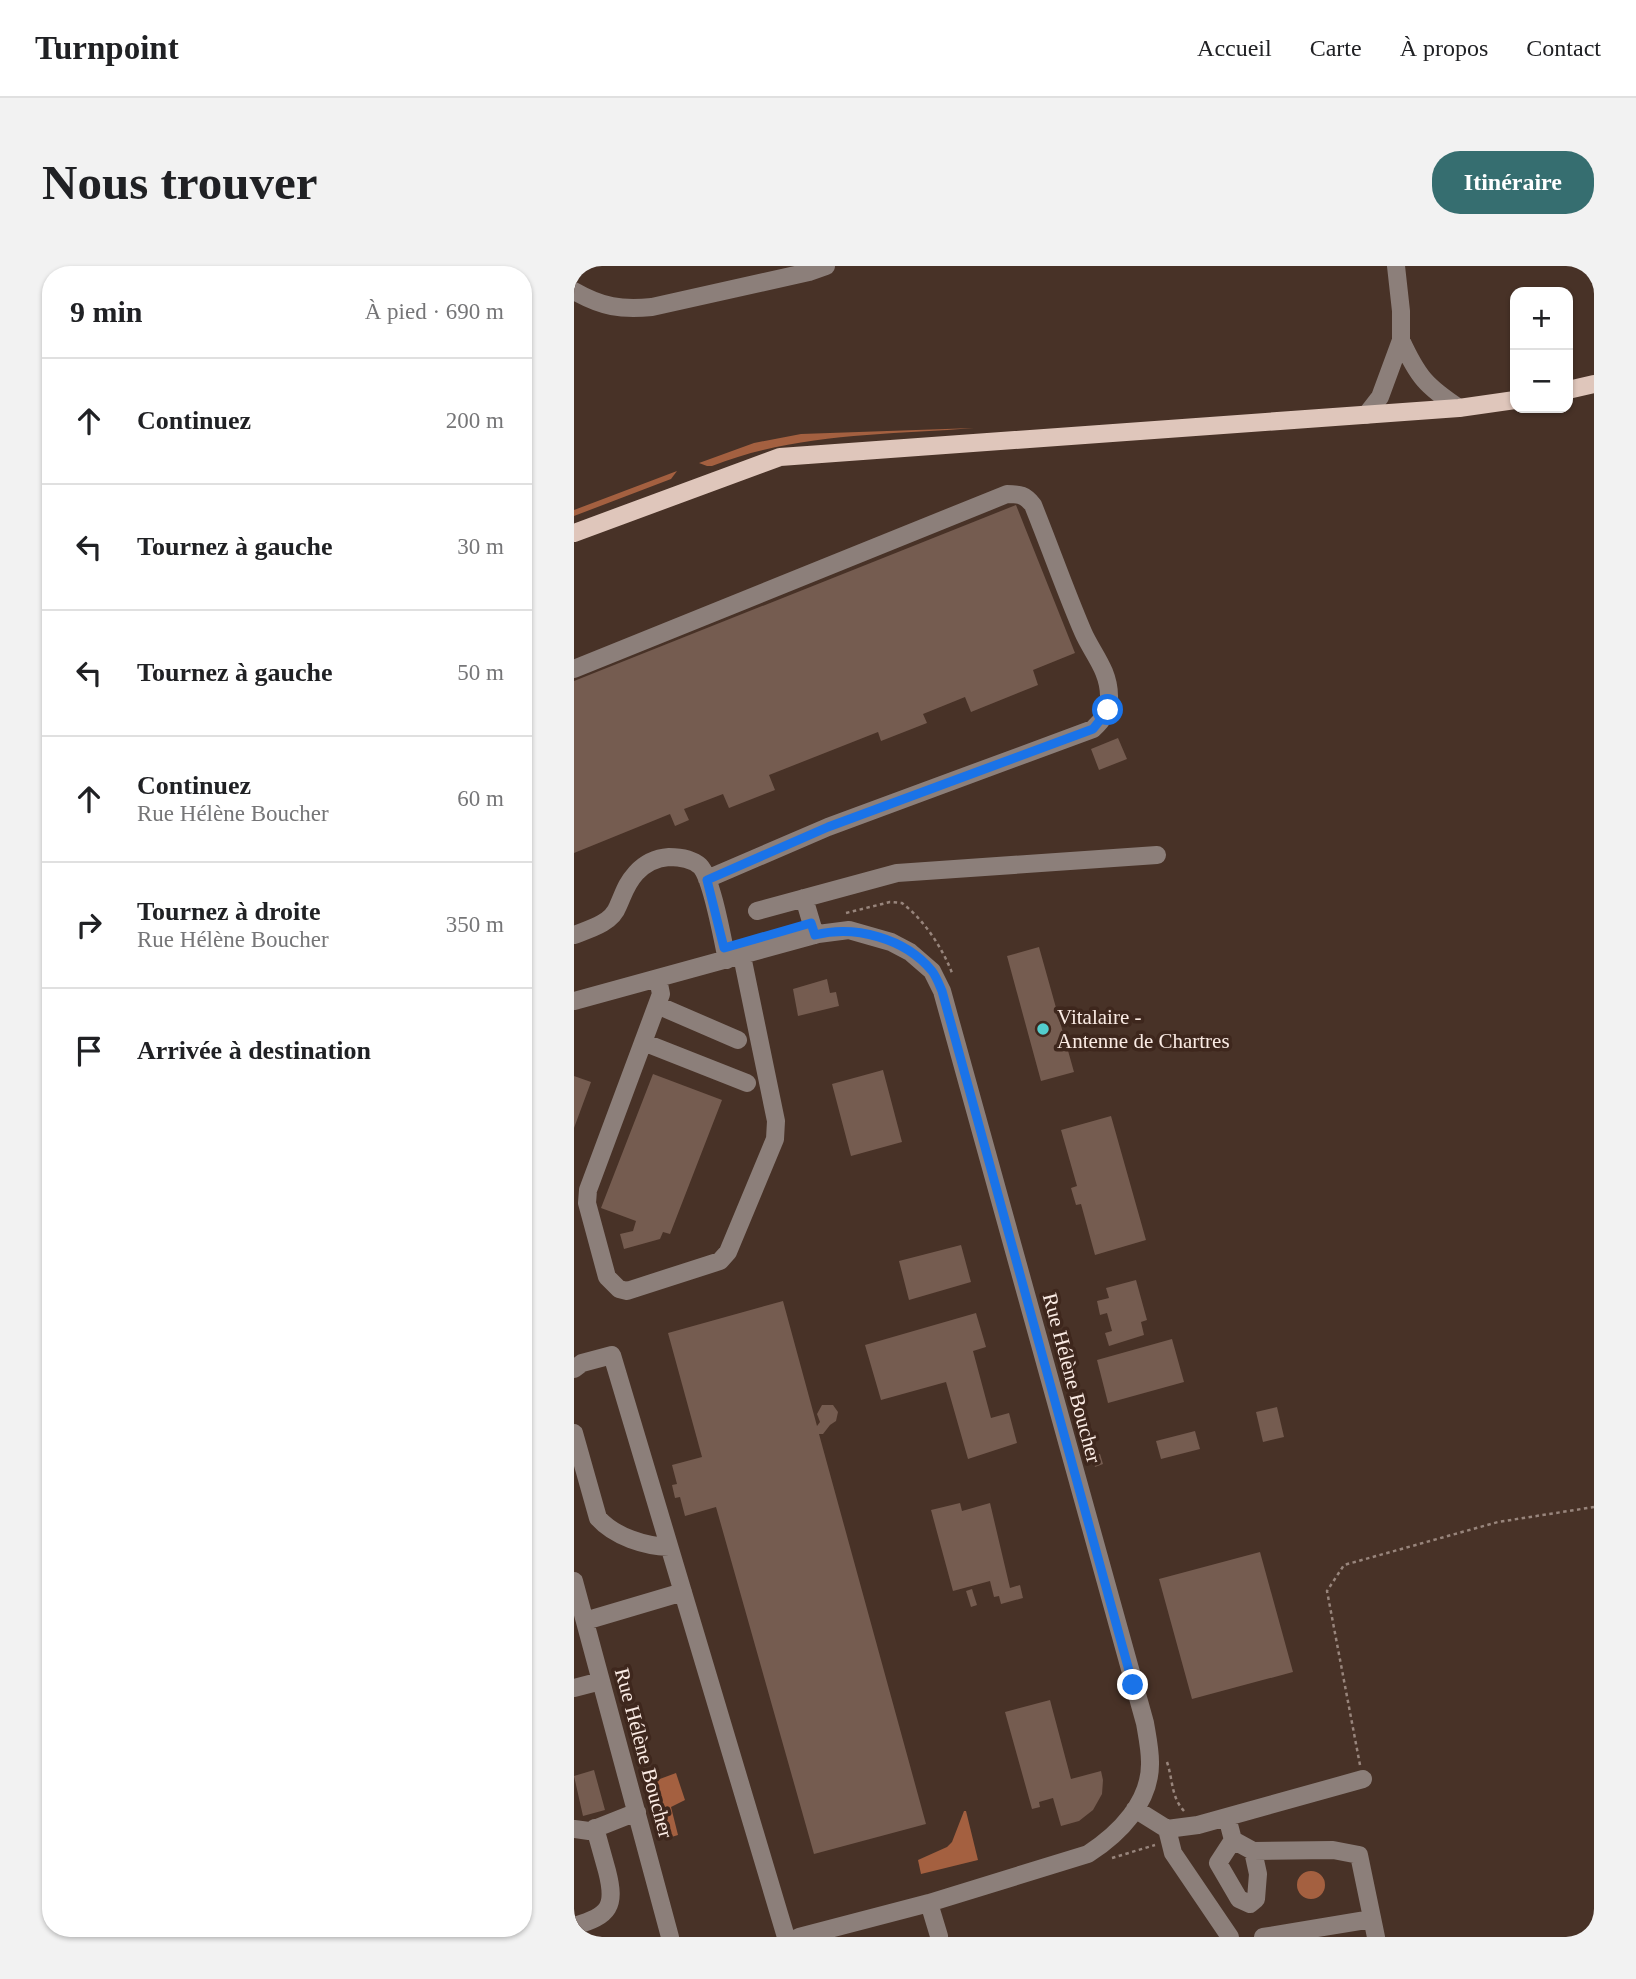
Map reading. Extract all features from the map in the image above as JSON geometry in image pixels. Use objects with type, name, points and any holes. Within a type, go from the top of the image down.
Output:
[{"type":"main road","points":[[1573,389],[1594,384]]},
{"type":"main road","points":[[574,533],[780,457],[1459,408],[1510,401]]},
{"type":"street","points":[[574,291],[589,300],[627,310],[652,307],[826,266]]},
{"type":"street","points":[[1366,415],[1380,397],[1401,340],[1396,266]]},
{"type":"street","points":[[1401,340],[1413,368],[1428,387],[1459,408]]},
{"type":"street","points":[[574,669],[1007,494],[1020,494],[1027,497],[1033,505],[1084,635],[1100,659],[1110,695],[1108,710],[1101,722],[1093,729],[828,827],[707,880]]},
{"type":"street","points":[[757,911],[897,873],[1157,855]]},
{"type":"street","points":[[574,934],[597,926],[609,918],[618,909],[624,887],[648,863],[666,857],[682,857],[700,866],[735,958],[776,1121],[775,1139],[728,1252],[720,1261],[627,1291],[619,1289],[607,1277],[587,1203],[588,1190],[662,994],[658,979]]},
{"type":"street","points":[[804,898],[815,935]]},
{"type":"street","name":"Rue Hélène Boucher","points":[[574,1001],[815,935],[849,930],[891,942],[910,952],[932,971],[942,991],[1145,1723],[1151,1762],[1146,1786],[1122,1829],[1108,1842],[1087,1854],[929,1903],[799,1937]]},
{"type":"street","points":[[657,1005],[738,1040]]},
{"type":"street","points":[[643,1042],[747,1083]]},
{"type":"street","points":[[574,1369],[582,1363],[612,1355],[786,1937]]},
{"type":"street","points":[[574,1433],[598,1518],[605,1526],[648,1546],[669,1547]]},
{"type":"street","name":"Rue Hélène Boucher","points":[[574,1581],[670,1937]]},
{"type":"street","points":[[585,1621],[683,1592]]},
{"type":"street","points":[[574,1688],[601,1681]]},
{"type":"street","points":[[1135,1809],[1167,1829],[1198,1825],[1363,1779]]},
{"type":"street","points":[[574,1829],[589,1831],[637,1812]]},
{"type":"street","points":[[1227,1817],[1233,1840],[1253,1851],[1333,1850],[1359,1855],[1376,1937]]},
{"type":"street","points":[[574,1926],[592,1921],[604,1912],[611,1902],[612,1891],[595,1828]]},
{"type":"street","points":[[1167,1829],[1173,1853],[1230,1937]]},
{"type":"street","points":[[1233,1840],[1218,1863],[1239,1899],[1250,1904],[1256,1899],[1258,1874],[1253,1851]]},
{"type":"street","points":[[929,1903],[939,1936]]},
{"type":"street","points":[[1263,1937],[1372,1919]]},
{"type":"path","points":[[845,914],[890,902],[902,903],[943,951],[954,979]]},
{"type":"path","points":[[1363,1779],[1327,1591],[1344,1565],[1498,1522],[1594,1507]]},
{"type":"path","points":[[1165,1756],[1171,1788],[1178,1804],[1184,1811],[1192,1813]]},
{"type":"shaded area","points":[[974,428],[808,441],[744,455],[712,466],[699,463],[754,443],[801,434]]},
{"type":"shaded area","points":[[677,471],[671,479],[574,516],[574,510]]},
{"type":"shaded area","points":[[676,1773],[685,1800],[671,1807],[678,1835],[665,1839],[649,1783]]},
{"type":"shaded area","points":[[964,1811],[978,1860],[921,1874],[918,1860],[952,1842]]},
{"type":"shaded area","points":[[1311,1871],[1321,1875],[1325,1885],[1321,1895],[1311,1899],[1301,1895],[1297,1885],[1301,1875]]},
{"type":"building","points":[[1016,505],[1075,653],[1033,670],[1038,685],[971,712],[965,697],[923,714],[927,723],[881,741],[878,732],[769,775],[775,790],[729,808],[723,794],[684,809],[689,820],[675,826],[670,814],[574,853],[574,681]]},
{"type":"building","points":[[1118,738],[1127,759],[1099,770],[1091,749]]},
{"type":"building","points":[[1039,947],[1074,1072],[1041,1081],[1007,956]]},
{"type":"building","points":[[827,979],[830,993],[836,992],[839,1006],[798,1016],[793,989]]},
{"type":"building","points":[[883,1070],[902,1142],[851,1156],[832,1084]]},
{"type":"building","points":[[653,1074],[722,1100],[670,1234],[663,1232],[660,1239],[624,1249],[620,1234],[633,1231],[636,1221],[601,1208]]},
{"type":"building","points":[[574,1076],[591,1082],[574,1128]]},
{"type":"building","points":[[1111,1116],[1146,1240],[1095,1255],[1081,1204],[1076,1205],[1071,1188],[1077,1186],[1061,1130]]},
{"type":"building","points":[[961,1245],[971,1282],[909,1300],[899,1261]]},
{"type":"building","points":[[1136,1280],[1147,1320],[1141,1322],[1144,1335],[1109,1346],[1105,1333],[1112,1331],[1107,1313],[1100,1315],[1097,1301],[1109,1298],[1106,1288]]},
{"type":"building","points":[[783,1301],[817,1426],[820,1422],[817,1414],[822,1405],[833,1405],[838,1412],[836,1421],[823,1434],[819,1434],[926,1824],[814,1854],[716,1507],[685,1516],[680,1497],[675,1498],[672,1485],[677,1484],[672,1465],[702,1457],[668,1333]]},
{"type":"building","points":[[976,1313],[986,1347],[973,1351],[991,1418],[1009,1413],[1017,1443],[968,1459],[946,1382],[881,1400],[865,1345]]},
{"type":"building","points":[[1172,1339],[1184,1382],[1108,1403],[1097,1360]]},
{"type":"building","points":[[1277,1407],[1284,1437],[1263,1442],[1256,1412]]},
{"type":"building","points":[[1195,1431],[1200,1449],[1161,1459],[1156,1441]]},
{"type":"building","points":[[1100,1454],[1103,1464],[1095,1467],[1092,1456]]},
{"type":"building","points":[[960,1503],[962,1511],[990,1503],[1010,1588],[1020,1585],[1023,1598],[1001,1604],[999,1596],[994,1597],[990,1581],[953,1591],[931,1510]]},
{"type":"building","points":[[1260,1552],[1293,1672],[1192,1699],[1159,1579]]},
{"type":"building","points":[[972,1589],[977,1605],[971,1607],[966,1591]]},
{"type":"building","points":[[1050,1700],[1071,1779],[1101,1771],[1103,1780],[1102,1794],[1093,1810],[1079,1821],[1061,1826],[1053,1798],[1039,1802],[1040,1807],[1032,1809],[1005,1712]]},
{"type":"building","points":[[594,1770],[605,1810],[583,1816],[574,1776]]},
{"type":"place","name":"Vitalaire - Antenne de Chartres","points":[[1043,1029]]},
{"type":"route","points":[[1108,710],[1093,729],[828,827],[707,880],[724,948],[811,923],[815,935],[849,930],[891,942],[910,952],[932,971],[942,991],[1133,1685]]}]
